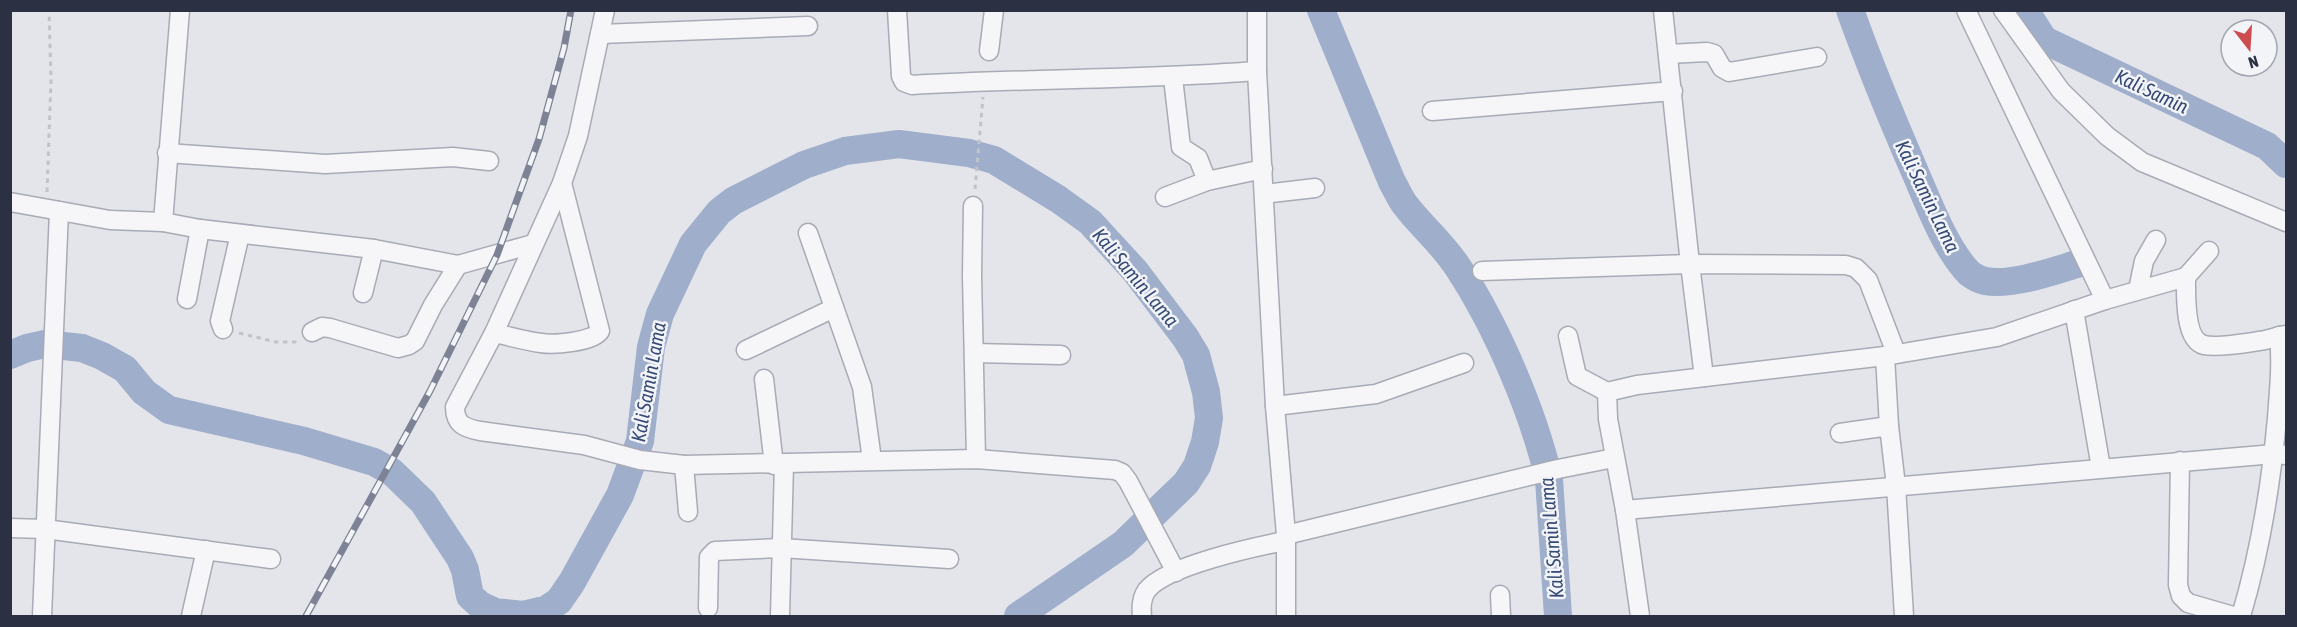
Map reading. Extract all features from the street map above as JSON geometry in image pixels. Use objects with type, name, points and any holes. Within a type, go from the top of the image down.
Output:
[{"type":"street","points":[[164,222],[167,153],[180,10]]},
{"type":"street","points":[[605,10],[578,136],[562,183],[494,333],[455,407],[455,415],[460,425],[480,431],[584,445],[634,458],[684,465],[975,459],[1115,470],[1126,477],[1135,492],[1176,572]]},
{"type":"street","points":[[897,10],[901,76],[904,82],[912,85],[985,80],[1173,78],[1257,72]]},
{"type":"street","points":[[989,51],[994,10]]},
{"type":"street","points":[[1257,10],[1257,72],[1275,406],[1286,538],[1286,616]]},
{"type":"street","points":[[1664,10],[1704,377]]},
{"type":"street","points":[[1966,10],[2085,253],[2105,300]]},
{"type":"street","points":[[2004,10],[2061,91],[2107,136],[2142,162],[2286,222]]},
{"type":"street","points":[[600,34],[808,26]]},
{"type":"street","points":[[1668,54],[1707,52],[1714,54],[1722,68],[1729,72],[1817,57]]},
{"type":"street","points":[[1173,78],[1181,147],[1198,158],[1207,181]]},
{"type":"street","points":[[1432,111],[1673,91]]},
{"type":"street","points":[[167,153],[325,164],[453,157],[489,161]]},
{"type":"street","points":[[1165,197],[1207,181],[1263,169]]},
{"type":"street","points":[[494,333],[541,343],[553,343],[594,337],[600,331],[562,183]]},
{"type":"street","points":[[1264,194],[1315,189]]},
{"type":"street","points":[[10,202],[110,220],[164,222],[240,234],[374,249],[458,265],[533,244]]},
{"type":"street","points":[[973,206],[975,459]]},
{"type":"street","points":[[42,616],[52,415],[52,210]]},
{"type":"street","points":[[187,299],[200,228]]},
{"type":"street","points":[[808,233],[865,399],[872,460]]},
{"type":"street","points":[[223,329],[220,321],[240,234]]},
{"type":"street","points":[[2138,290],[2144,261],[2156,240]]},
{"type":"street","points":[[363,293],[374,249]]},
{"type":"street","points":[[1568,336],[1576,376],[1607,392],[1637,385],[1890,355],[1996,337],[2105,300],[2186,277],[2210,251]]},
{"type":"street","points":[[1482,271],[1690,264],[1845,265],[1856,268],[1868,280],[1890,355],[1889,426],[1896,486],[1904,616]]},
{"type":"street","points":[[312,332],[322,327],[330,328],[398,348],[409,345],[417,337],[433,305],[458,265]]},
{"type":"street","points":[[2186,277],[2191,333],[2197,342],[2210,345],[2262,341],[2283,335],[2280,454],[2253,579],[2241,616]]},
{"type":"street","points":[[746,350],[834,308]]},
{"type":"street","points":[[2074,310],[2101,468]]},
{"type":"street","points":[[974,353],[1061,355]]},
{"type":"street","points":[[1275,406],[1376,394],[1464,363]]},
{"type":"street","points":[[764,379],[779,464],[780,616]]},
{"type":"street","points":[[1607,392],[1606,407],[1625,510],[1640,616]]},
{"type":"street","points":[[1840,433],[1889,426]]},
{"type":"street","points":[[1625,510],[2280,454]]},
{"type":"street","points":[[1142,616],[1141,605],[1149,587],[1176,572],[1232,552],[1558,469],[1614,458]]},
{"type":"street","points":[[2180,461],[2178,585],[2180,592],[2188,603],[2233,616]]},
{"type":"street","points":[[684,465],[688,512]]},
{"type":"street","points":[[10,528],[45,529],[271,559]]},
{"type":"street","points":[[708,608],[709,557],[712,552],[781,548],[949,559]]},
{"type":"street","points":[[190,616],[206,550]]},
{"type":"street","points":[[1500,594],[1501,616]]},
{"type":"path","points":[[49,10],[52,210]]},
{"type":"path","points":[[973,206],[985,80]]},
{"type":"path","points":[[223,329],[286,343]]},
{"type":"waterway","name":"Kali Samin Lama","points":[[1321,10],[1392,182],[1404,203],[1459,269],[1487,317],[1524,398],[1549,479],[1558,616]]},
{"type":"waterway","name":"Kali Samin Lama","points":[[1850,10],[1881,92],[1932,211],[1952,251],[1969,273],[1985,281],[2008,281],[2033,277],[2080,263]]},
{"type":"waterway","name":"Kali Samin","points":[[2025,10],[2044,40],[2267,146],[2286,164]]},
{"type":"waterway","name":"Kali Samin Lama","points":[[10,355],[45,344],[82,348],[125,369],[144,392],[169,410],[304,441],[374,462],[392,472],[423,502],[460,558],[470,596],[480,605],[495,612],[523,615],[547,609],[559,601],[620,495],[640,441],[651,347],[660,314],[693,244],[719,212],[733,201],[804,165],[845,151],[899,144],[969,153],[994,160],[1058,199],[1090,222],[1135,271],[1196,355],[1206,392],[1209,418],[1205,442],[1197,466],[1186,483],[1123,544],[1018,616]]},
{"type":"railway","points":[[306,616],[430,391],[497,255],[539,139],[564,48],[571,10]]}]
